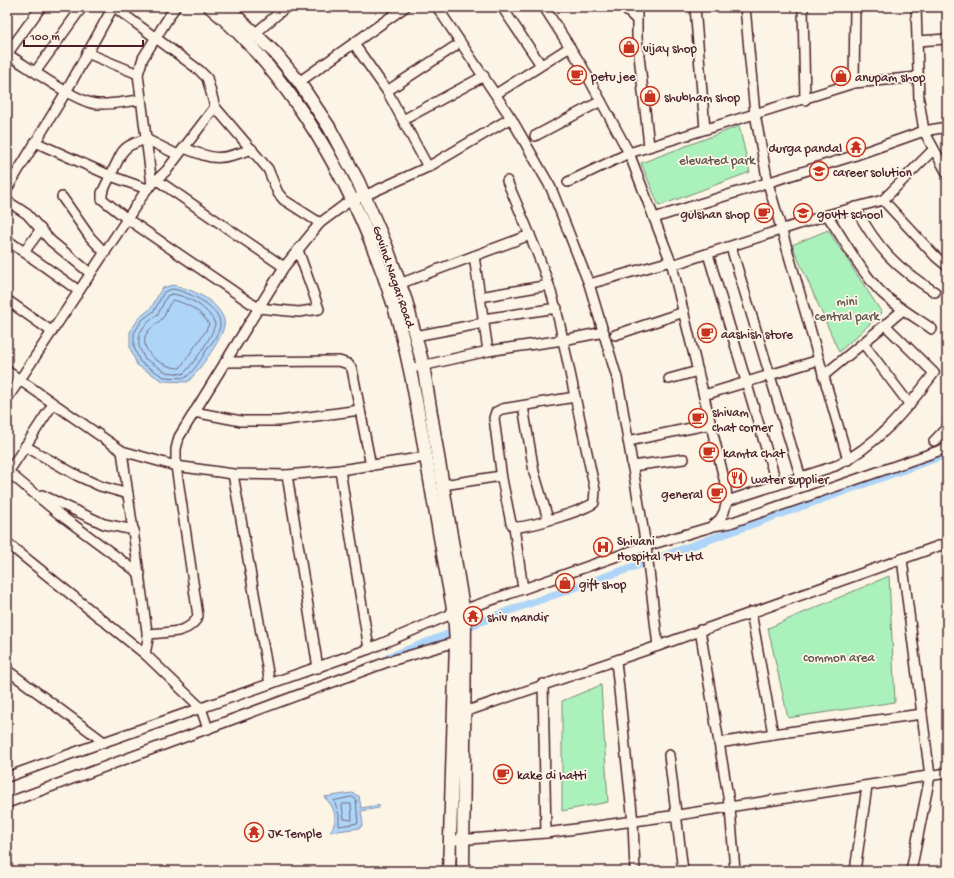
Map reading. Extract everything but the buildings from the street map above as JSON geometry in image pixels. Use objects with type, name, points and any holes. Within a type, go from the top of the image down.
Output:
[{"type":"main road","name":"Govind Nagar Road","points":[[210,7],[250,38],[275,54],[299,82],[329,127],[364,196],[387,248],[406,301],[423,365],[443,485],[459,617]]},
{"type":"main road","name":"Govind Nagar Road","points":[[227,7],[266,63],[288,91],[318,136],[347,186],[351,200],[375,252],[386,284],[410,369],[426,457],[459,617]]},
{"type":"main road","points":[[449,871],[456,840],[459,617]]},
{"type":"main road","points":[[456,840],[462,871]]},
{"type":"street","points":[[41,7],[7,54],[36,71],[66,92],[97,104],[141,100]]},
{"type":"street","points":[[36,71],[82,7]]},
{"type":"street","points":[[7,189],[66,92],[114,7],[155,38],[188,60],[207,78],[215,107],[268,169],[278,193],[284,200],[320,222]]},
{"type":"street","points":[[152,184],[138,74],[143,58],[175,7]]},
{"type":"street","points":[[250,38],[286,7]]},
{"type":"street","points":[[299,82],[405,7]]},
{"type":"street","points":[[437,7],[496,94],[551,188],[589,284],[617,378],[646,546],[658,646]]},
{"type":"street","points":[[502,7],[541,66]]},
{"type":"street","points":[[544,7],[570,47],[629,153],[671,263],[726,487],[727,501],[720,519],[711,527]]},
{"type":"street","points":[[623,7],[636,19]]},
{"type":"street","points":[[637,7],[636,19],[649,146]]},
{"type":"street","points":[[695,7],[705,129]]},
{"type":"street","points":[[745,7],[754,114],[768,183],[848,460]]},
{"type":"street","points":[[803,7],[805,100]]},
{"type":"street","points":[[854,83],[856,7]]},
{"type":"street","points":[[916,7],[918,77],[924,131],[933,150],[947,173]]},
{"type":"street","points":[[917,41],[947,39]]},
{"type":"street","points":[[354,44],[387,91],[428,166]]},
{"type":"street","points":[[387,91],[454,47]]},
{"type":"street","points":[[496,94],[570,47]]},
{"type":"street","points":[[87,53],[138,74]]},
{"type":"street","points":[[403,120],[484,76]]},
{"type":"street","points":[[568,182],[629,153],[649,146],[805,100],[854,83],[918,77]]},
{"type":"street","points":[[535,136],[601,101]]},
{"type":"street","points":[[7,399],[51,331],[105,253],[126,218],[152,184],[167,170],[215,107]]},
{"type":"street","points":[[147,634],[184,630],[192,626],[198,616],[176,466],[176,449],[179,437],[284,267],[320,222],[351,200],[364,196],[428,166],[511,118]]},
{"type":"street","points":[[654,218],[768,183],[924,131],[947,127]]},
{"type":"street","points":[[252,149],[221,158],[210,159],[181,152],[146,139],[125,148],[102,193],[102,199],[126,218],[258,308],[299,312],[319,308],[298,250]]},
{"type":"street","points":[[35,142],[111,176],[152,184],[284,267]]},
{"type":"street","points":[[589,284],[708,254],[827,215],[883,200],[933,150]]},
{"type":"street","points":[[507,181],[530,235],[557,308],[596,496],[594,503],[584,509],[528,526],[514,527]]},
{"type":"street","points":[[62,197],[90,237],[105,253]]},
{"type":"street","points":[[883,200],[936,257],[947,266]]},
{"type":"street","points":[[7,201],[27,214],[51,241],[90,273]]},
{"type":"street","points":[[855,207],[879,246],[891,259],[905,272],[935,292]]},
{"type":"street","points":[[827,215],[867,276],[881,292],[932,329]]},
{"type":"street","points":[[24,252],[41,229]]},
{"type":"street","points":[[400,284],[530,235]]},
{"type":"street","points":[[7,240],[79,291]]},
{"type":"street","points":[[732,247],[801,478]]},
{"type":"street","points":[[708,254],[777,485]]},
{"type":"street","points":[[474,256],[488,351]]},
{"type":"street","points":[[480,297],[549,284]]},
{"type":"street","points":[[7,300],[51,331]]},
{"type":"street","points":[[415,336],[484,321],[557,308]]},
{"type":"street","points":[[823,376],[904,310]]},
{"type":"street","points":[[615,335],[684,312]]},
{"type":"street","points":[[727,501],[801,478],[848,460],[896,422],[934,373],[885,325]]},
{"type":"street","points":[[410,369],[488,351],[563,340],[604,332]]},
{"type":"street","points":[[863,343],[910,405]]},
{"type":"street","points":[[704,395],[819,360]]},
{"type":"street","points":[[225,362],[339,361],[348,364],[352,369],[371,466]]},
{"type":"street","points":[[7,371],[122,451],[176,466],[233,474],[287,475],[371,466],[426,457]]},
{"type":"street","points":[[668,379],[698,372]]},
{"type":"street","points":[[523,589],[514,527],[509,517],[501,476],[494,418],[496,412],[502,409],[575,397]]},
{"type":"street","points":[[53,404],[8,471],[59,514],[140,574]]},
{"type":"street","points":[[523,406],[534,472],[548,519]]},
{"type":"street","points":[[194,412],[241,420],[279,421],[360,410]]},
{"type":"street","points":[[628,441],[711,424]]},
{"type":"street","points":[[934,441],[947,427]]},
{"type":"street","points":[[25,446],[78,476],[100,486],[128,494]]},
{"type":"street","points":[[7,777],[369,650],[459,617],[523,589],[646,546],[738,520],[947,448]]},
{"type":"street","points":[[122,451],[147,634],[145,654]]},
{"type":"street","points":[[632,466],[684,459]]},
{"type":"street","points":[[340,470],[369,650]]},
{"type":"street","points":[[233,474],[270,684]]},
{"type":"street","points":[[287,475],[318,668]]},
{"type":"street","points":[[443,485],[501,476]]},
{"type":"street","points":[[32,491],[104,524],[134,530]]},
{"type":"street","points":[[7,543],[145,654],[201,708],[208,729]]},
{"type":"street","points":[[458,712],[616,661],[947,543]]},
{"type":"street","points":[[902,559],[930,776],[911,871]]},
{"type":"street","points":[[752,612],[773,734]]},
{"type":"street","points":[[700,630],[730,808],[735,871]]},
{"type":"street","points":[[7,803],[400,657],[459,638]]},
{"type":"street","points":[[616,661],[633,822],[635,871]]},
{"type":"street","points":[[7,670],[104,742]]},
{"type":"street","points":[[543,684],[546,834]]},
{"type":"street","points":[[720,743],[773,734],[922,714]]},
{"type":"street","points":[[669,755],[678,815],[683,871]]},
{"type":"street","points":[[456,840],[546,834],[730,808],[947,773]]},
{"type":"street","points":[[855,871],[867,786]]},
{"type":"green space","name":"elevated park","points":[[739,126],[750,172],[659,206],[641,163]]},
{"type":"green space","name":"mini central park","points":[[828,230],[882,313],[839,352],[792,245]]},
{"type":"green space","name":"common area","points":[[889,576],[895,702],[788,718],[768,628]]},
{"type":"green space","points":[[601,685],[608,802],[562,811],[562,701]]},
{"type":"water","points":[[173,285],[188,289],[203,296],[216,307],[224,320],[224,326],[217,343],[188,382],[163,381],[137,365],[130,348],[130,332],[139,318],[151,308],[162,288]]},
{"type":"water","points":[[352,793],[359,796],[361,808],[379,805],[379,808],[361,811],[363,824],[360,828],[330,832],[335,818],[331,805],[324,797]]},
{"type":"waterway","points":[[658,558],[947,454]]},
{"type":"waterway","points":[[389,657],[511,610],[644,563]]},
{"type":"place","name":"vijay shop","points":[[629,47]]},
{"type":"place","name":"petu jee","points":[[577,75]]},
{"type":"place","name":"anupam shop","points":[[841,76]]},
{"type":"place","name":"shubham shop","points":[[650,96]]},
{"type":"place","name":"durga pandal","points":[[856,147]]},
{"type":"place","name":"career solution","points":[[819,171]]},
{"type":"place","name":"gulshan shop","points":[[764,213]]},
{"type":"place","name":"govtt school","points":[[803,213]]},
{"type":"place","name":"aashish store","points":[[707,333]]},
{"type":"place","name":"shivam chat corner","points":[[698,418]]},
{"type":"place","name":"kamta chat","points":[[709,452]]},
{"type":"place","name":"water supplier","points":[[737,478]]},
{"type":"place","name":"general","points":[[717,493]]},
{"type":"place","name":"Shivani Hospital Pvt Ltd","points":[[603,547]]},
{"type":"place","name":"gift shop","points":[[565,583]]},
{"type":"place","name":"shiv mandir","points":[[473,616]]},
{"type":"place","name":"kake di hatti","points":[[503,774]]},
{"type":"place","name":"JK Temple","points":[[254,832]]}]
